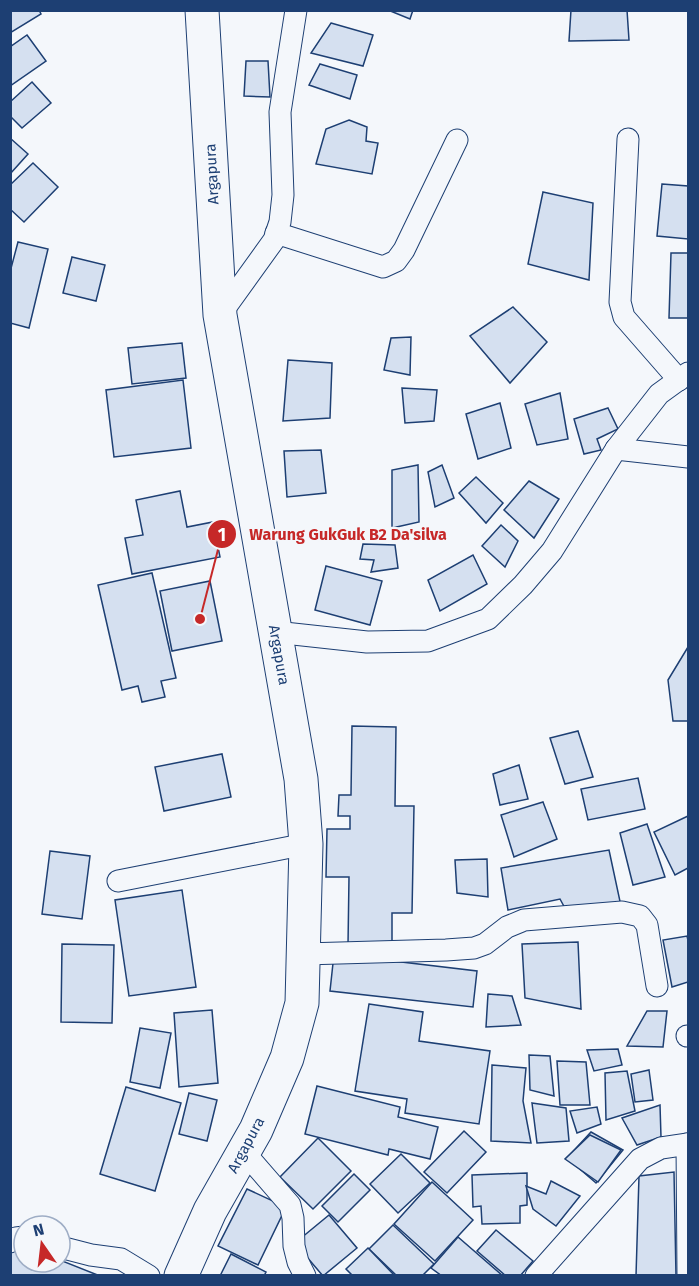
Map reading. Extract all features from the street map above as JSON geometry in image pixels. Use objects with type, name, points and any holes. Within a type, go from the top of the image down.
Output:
[{"type":"highway","name":"Argapura","points":[[181,1275],[210,1211],[256,1130],[287,1058],[302,1003],[306,844],[301,779],[220,315],[202,10]]},
{"type":"street","points":[[220,315],[274,240],[280,222],[283,195],[280,112],[296,10]]},
{"type":"street","points":[[276,233],[383,267],[396,261],[404,250],[457,140]]},
{"type":"street","points":[[275,632],[367,642],[428,641],[488,619],[523,585],[552,551],[616,449],[659,394],[684,376],[624,317],[620,302],[628,140]]},
{"type":"street","points":[[616,449],[688,457]]},
{"type":"street","points":[[118,881],[306,844]]},
{"type":"street","points":[[304,954],[474,948],[485,944],[507,927],[524,920],[622,912],[640,916],[647,925],[657,986]]},
{"type":"street","points":[[536,1275],[640,1159],[662,1148],[688,1144],[688,1275]]},
{"type":"street","points":[[244,1152],[290,1205],[294,1246],[298,1262],[305,1275]]},
{"type":"street","points":[[72,1250],[121,1259],[149,1275]]},
{"type":"building","points":[[10,10],[39,10],[41,14],[10,33]]},
{"type":"building","points":[[388,10],[413,10],[410,19]]},
{"type":"building","points":[[571,10],[627,10],[629,40],[569,41]]},
{"type":"building","points":[[331,23],[373,35],[363,66],[311,53]]},
{"type":"building","points":[[27,35],[46,61],[10,86],[10,47]]},
{"type":"building","points":[[246,61],[268,61],[270,97],[244,96]]},
{"type":"building","points":[[320,64],[357,75],[350,99],[309,85]]},
{"type":"building","points":[[32,82],[51,103],[22,128],[10,116],[10,102]]},
{"type":"building","points":[[349,120],[367,127],[366,141],[378,143],[372,174],[316,164],[326,129]]},
{"type":"building","points":[[10,138],[28,154],[10,174]]},
{"type":"building","points":[[33,163],[58,187],[24,222],[10,209],[10,185]]},
{"type":"building","points":[[662,184],[688,186],[688,239],[657,236]]},
{"type":"building","points":[[543,192],[593,203],[589,280],[528,264]]},
{"type":"building","points":[[18,242],[48,249],[29,328],[10,323],[10,272]]},
{"type":"building","points":[[671,253],[688,253],[688,318],[669,318]]},
{"type":"building","points":[[72,257],[105,265],[96,301],[63,293]]},
{"type":"building","points":[[513,307],[547,342],[510,383],[470,336]]},
{"type":"building","points":[[411,337],[410,375],[384,370],[391,338]]},
{"type":"building","points":[[182,343],[186,378],[132,384],[128,348]]},
{"type":"building","points":[[288,360],[332,363],[330,418],[283,421]]},
{"type":"building","points":[[183,380],[191,448],[114,457],[106,390]]},
{"type":"building","points":[[402,388],[437,390],[434,421],[405,423]]},
{"type":"building","points":[[560,393],[568,439],[537,445],[525,404]]},
{"type":"building","points":[[500,403],[511,448],[478,459],[466,414]]},
{"type":"building","points":[[608,408],[618,429],[597,439],[601,450],[584,454],[574,419]]},
{"type":"building","points":[[321,450],[326,493],[287,497],[284,451]]},
{"type":"building","points":[[418,465],[419,522],[392,528],[392,470]]},
{"type":"building","points":[[442,465],[454,498],[435,507],[428,472]]},
{"type":"building","points":[[476,477],[503,503],[486,523],[459,493]]},
{"type":"building","points":[[529,481],[559,499],[534,538],[504,510]]},
{"type":"building","points":[[180,491],[187,527],[213,522],[220,557],[132,574],[125,538],[143,535],[136,500]]},
{"type":"building","points":[[501,525],[518,541],[505,567],[482,546]]},
{"type":"building","points":[[363,544],[395,545],[398,568],[371,572],[374,560],[360,559]]},
{"type":"building","points":[[473,555],[487,584],[440,611],[428,580]]},
{"type":"building","points":[[326,566],[382,581],[370,625],[315,610]]},
{"type":"building","points":[[152,573],[176,678],[161,681],[165,697],[142,702],[138,686],[122,690],[98,585]]},
{"type":"building","points":[[210,581],[222,641],[172,651],[160,591]]},
{"type":"building","points":[[688,647],[688,721],[673,721],[668,680]]},
{"type":"building","points":[[352,726],[396,727],[395,806],[414,806],[412,913],[392,913],[392,946],[348,945],[349,877],[326,877],[327,829],[350,829],[350,816],[338,816],[339,795],[351,795]]},
{"type":"building","points":[[578,731],[593,777],[565,784],[550,738]]},
{"type":"building","points":[[222,754],[231,797],[164,811],[155,767]]},
{"type":"building","points":[[519,765],[528,799],[500,805],[493,774]]},
{"type":"building","points":[[638,778],[645,809],[588,820],[581,789]]},
{"type":"building","points":[[543,802],[557,839],[514,857],[501,815]]},
{"type":"building","points":[[688,816],[688,868],[675,875],[654,832]]},
{"type":"building","points":[[647,824],[665,877],[633,885],[620,833]]},
{"type":"building","points":[[609,850],[621,906],[566,910],[560,899],[508,910],[501,868]]},
{"type":"building","points":[[50,851],[90,856],[82,919],[42,914]]},
{"type":"building","points":[[487,859],[488,897],[457,893],[455,860]]},
{"type":"building","points":[[182,890],[196,987],[129,996],[115,900]]},
{"type":"building","points":[[687,936],[688,982],[672,987],[663,940]]},
{"type":"building","points":[[578,942],[581,1009],[525,998],[522,944]]},
{"type":"building","points":[[62,944],[114,945],[112,1023],[61,1022]]},
{"type":"building","points":[[334,954],[477,971],[473,1007],[330,991]]},
{"type":"building","points":[[488,994],[512,996],[521,1025],[486,1027]]},
{"type":"building","points":[[369,1004],[423,1012],[419,1041],[490,1051],[479,1124],[405,1113],[407,1099],[355,1091]]},
{"type":"building","points":[[212,1010],[218,1083],[179,1087],[174,1013]]},
{"type":"building","points":[[647,1011],[667,1011],[663,1047],[627,1046]]},
{"type":"building","points":[[140,1028],[171,1033],[160,1088],[130,1082]]},
{"type":"building","points":[[618,1049],[622,1065],[594,1071],[587,1050]]},
{"type":"building","points":[[529,1055],[550,1056],[554,1096],[530,1090]]},
{"type":"building","points":[[557,1061],[586,1062],[590,1105],[560,1105]]},
{"type":"building","points":[[492,1065],[526,1068],[523,1101],[531,1143],[491,1141]]},
{"type":"building","points":[[649,1070],[653,1100],[635,1102],[631,1074]]},
{"type":"building","points":[[627,1071],[635,1111],[606,1120],[605,1073]]},
{"type":"building","points":[[317,1086],[400,1107],[398,1117],[438,1127],[430,1159],[389,1149],[388,1155],[305,1134]]},
{"type":"building","points":[[126,1087],[181,1103],[155,1191],[100,1174]]},
{"type":"building","points":[[189,1093],[217,1100],[207,1141],[179,1134]]},
{"type":"building","points":[[532,1103],[566,1108],[569,1141],[537,1143]]},
{"type":"building","points":[[660,1105],[661,1137],[637,1145],[622,1118]]},
{"type":"building","points":[[597,1107],[601,1124],[577,1133],[570,1111]]},
{"type":"building","points":[[464,1131],[486,1152],[447,1193],[424,1172]]},
{"type":"building","points":[[591,1132],[623,1150],[596,1183],[567,1158]]},
{"type":"building","points":[[590,1135],[621,1150],[598,1182],[565,1159]]},
{"type":"building","points":[[318,1138],[351,1171],[313,1209],[280,1177]]},
{"type":"building","points":[[401,1154],[430,1183],[398,1213],[370,1184]]},
{"type":"building","points":[[674,1172],[676,1276],[636,1276],[639,1176]]},
{"type":"building","points":[[527,1173],[527,1205],[520,1206],[520,1223],[482,1224],[481,1206],[473,1207],[472,1175]]},
{"type":"building","points":[[354,1174],[370,1190],[338,1222],[322,1206]]},
{"type":"building","points":[[551,1181],[580,1196],[556,1226],[533,1209],[526,1186],[546,1194]]},
{"type":"building","points":[[432,1182],[473,1220],[435,1261],[394,1224]]},
{"type":"building","points":[[247,1189],[286,1207],[258,1265],[218,1246]]},
{"type":"building","points":[[329,1215],[357,1248],[323,1276],[295,1243]]},
{"type":"building","points":[[393,1225],[434,1264],[422,1276],[397,1276],[369,1249]]},
{"type":"building","points":[[496,1230],[533,1261],[520,1276],[506,1276],[477,1251]]},
{"type":"building","points":[[458,1237],[503,1276],[442,1276],[431,1268]]},
{"type":"building","points":[[368,1248],[395,1276],[353,1276],[346,1269]]},
{"type":"building","points":[[12,1251],[12,1274],[72,1274],[72,1265],[100,1276],[10,1276]]},
{"type":"building","points":[[231,1254],[266,1272],[264,1276],[220,1276]]},
{"type":"place","name":"Warung GukGuk B2 Da'silva","points":[[200,619]]}]
